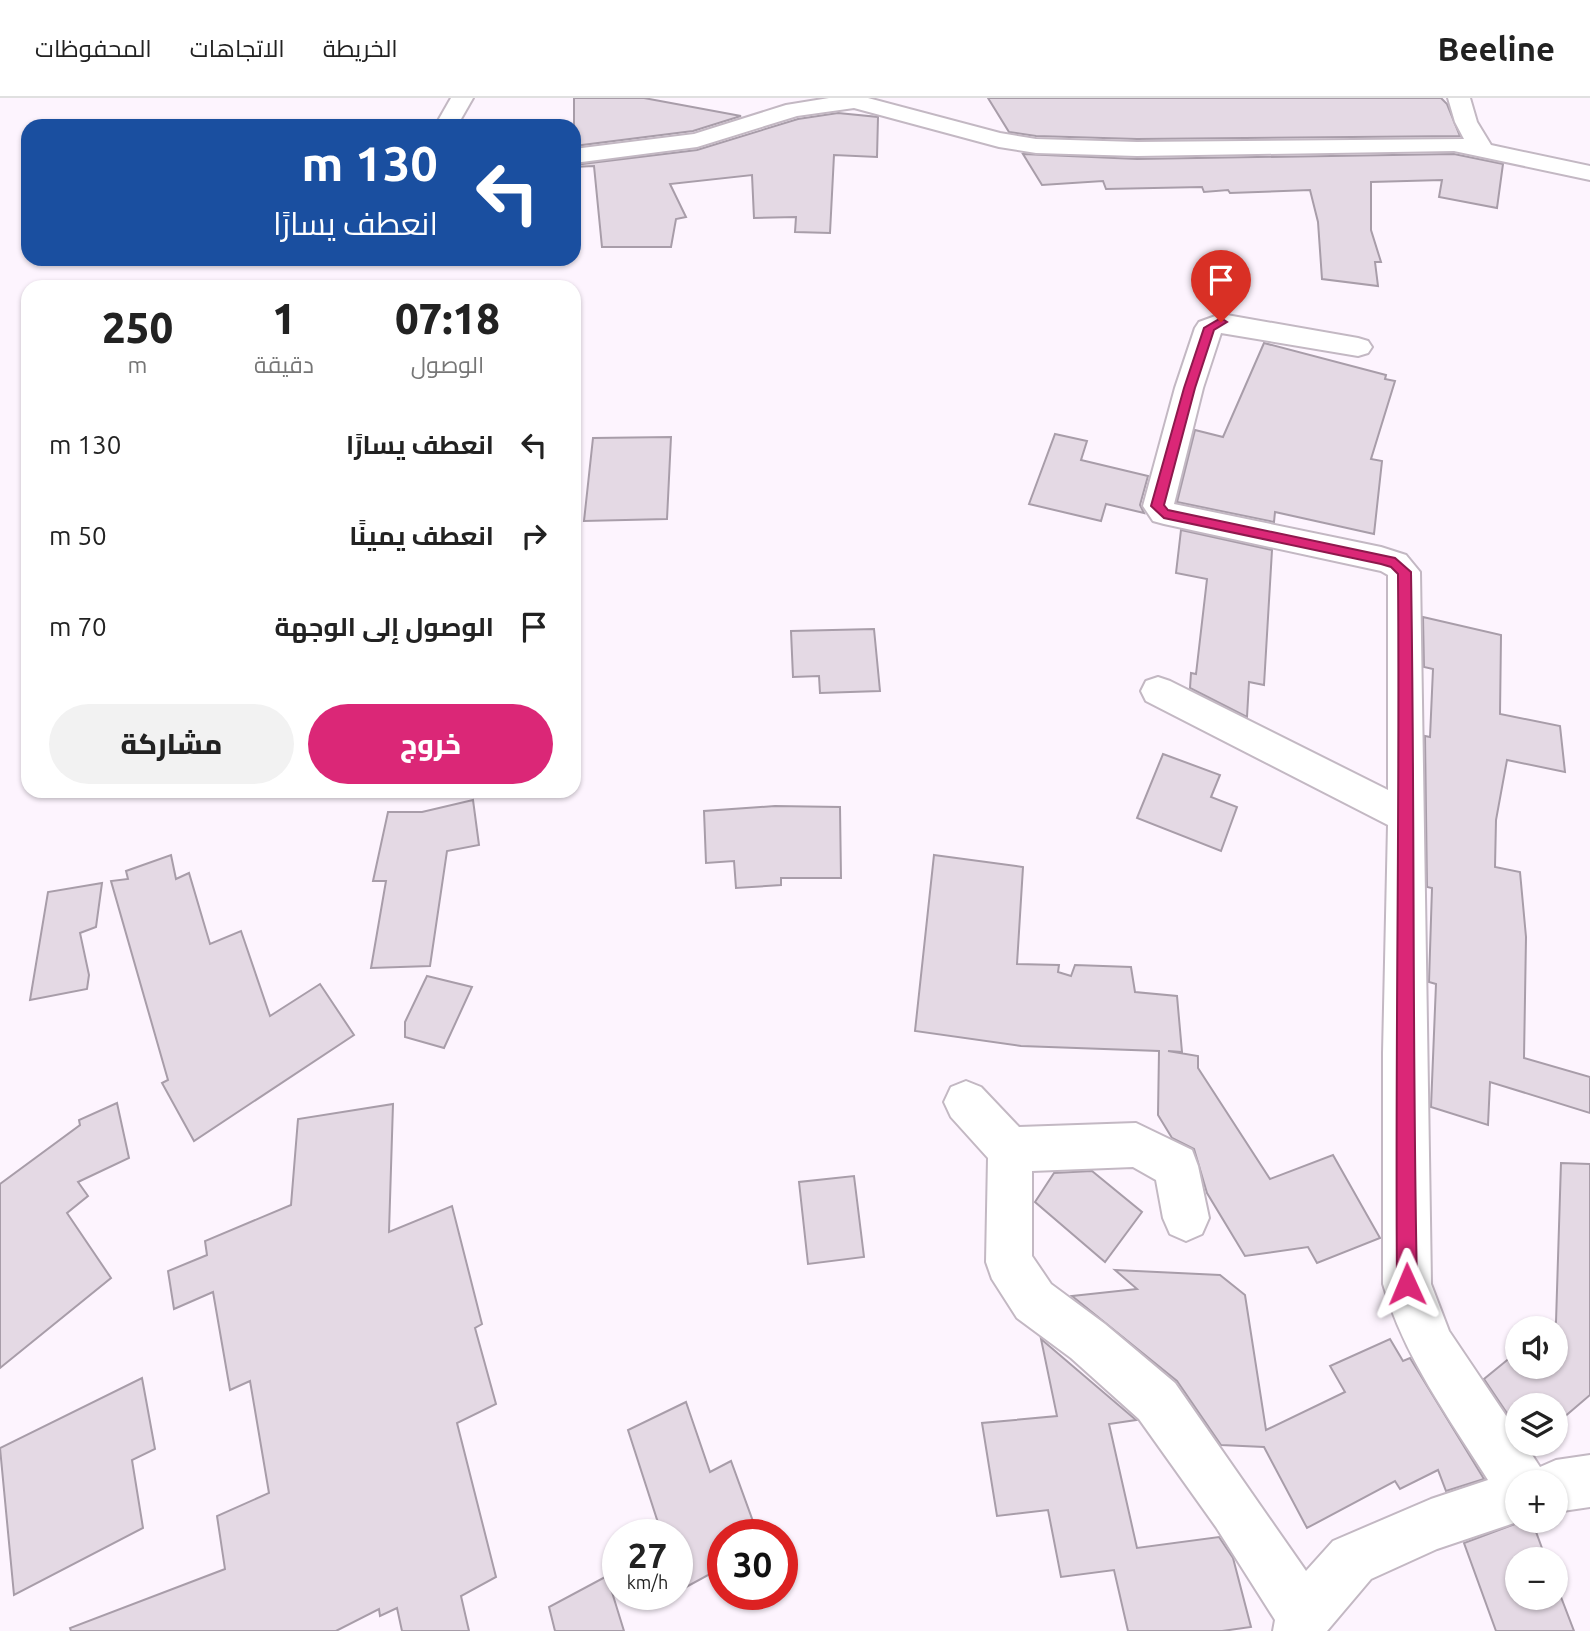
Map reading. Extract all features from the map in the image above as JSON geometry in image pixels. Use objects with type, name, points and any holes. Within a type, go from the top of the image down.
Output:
[{"type":"street","points":[[450,119],[462,98]]},
{"type":"street","points":[[1459,98],[1466,122],[1481,148]]},
{"type":"street","points":[[581,155],[684,142],[725,133],[794,110],[854,99],[999,140],[1036,146],[1137,149],[1454,144],[1590,173]]},
{"type":"street","points":[[1358,347],[1221,322],[1214,324],[1209,328],[1189,388],[1158,506],[1164,513],[1388,561],[1404,572],[1407,1284],[1418,1321],[1432,1348],[1512,1470]]},
{"type":"street","points":[[1158,691],[1407,817]]},
{"type":"street","points":[[966,1102],[1010,1150],[1009,1262],[1034,1301],[1088,1340],[1157,1401],[1234,1508],[1302,1623],[1352,1560],[1431,1525],[1505,1500]]},
{"type":"street","points":[[1010,1150],[1136,1145],[1176,1166],[1186,1218]]},
{"type":"street","points":[[1568,1484],[1590,1481]]},
{"type":"building","points":[[574,98],[644,98],[741,116],[693,131],[581,145],[581,119],[574,119]]},
{"type":"building","points":[[988,98],[1441,98],[1447,104],[1460,136],[1137,139],[1036,136],[1009,132]]},
{"type":"building","points":[[838,113],[878,117],[877,157],[834,155],[830,233],[795,232],[796,217],[754,218],[752,175],[670,184],[686,217],[676,219],[671,247],[602,247],[594,166],[581,167],[581,164],[697,150],[798,119]]},
{"type":"building","points":[[1023,154],[1137,159],[1454,154],[1503,164],[1497,208],[1439,197],[1442,180],[1371,182],[1371,230],[1381,262],[1375,262],[1378,286],[1322,279],[1318,222],[1310,190],[1230,193],[1228,190],[1204,192],[1202,187],[1106,189],[1103,181],[1042,185]]},
{"type":"building","points":[[1264,343],[1386,375],[1385,379],[1395,381],[1371,459],[1382,461],[1374,534],[1275,512],[1274,522],[1177,502],[1195,430],[1223,437]]},
{"type":"building","points":[[1055,434],[1087,441],[1081,460],[1148,476],[1140,505],[1144,513],[1106,504],[1101,521],[1029,504]]},
{"type":"building","points":[[671,437],[667,519],[584,521],[593,438]]},
{"type":"building","points":[[1181,530],[1272,550],[1264,685],[1249,682],[1247,717],[1190,688],[1191,673],[1196,674],[1207,579],[1176,573]]},
{"type":"building","points":[[1423,617],[1501,635],[1500,714],[1560,726],[1565,772],[1507,760],[1496,820],[1495,867],[1520,872],[1526,937],[1524,1058],[1590,1077],[1590,1113],[1490,1082],[1488,1125],[1431,1107],[1436,984],[1429,982],[1432,888],[1427,887],[1425,736],[1430,737],[1433,669],[1424,667]]},
{"type":"building","points":[[874,629],[880,691],[820,693],[819,676],[793,677],[791,631]]},
{"type":"building","points":[[1163,754],[1220,775],[1211,797],[1237,807],[1221,851],[1137,818]]},
{"type":"building","points":[[473,800],[479,845],[447,851],[430,966],[371,968],[386,881],[373,881],[388,812],[422,812]]},
{"type":"building","points":[[775,806],[840,807],[841,878],[781,878],[781,885],[736,888],[734,861],[706,863],[704,811]]},
{"type":"building","points":[[171,855],[176,879],[189,873],[210,944],[241,931],[270,1016],[320,984],[354,1035],[194,1141],[162,1083],[168,1080],[111,881],[128,879],[126,871]]},
{"type":"building","points":[[934,855],[1023,867],[1017,964],[1059,965],[1058,972],[1071,976],[1075,965],[1131,967],[1135,992],[1177,996],[1182,1052],[1168,1051],[1198,1056],[1198,1068],[1270,1179],[1333,1155],[1380,1238],[1317,1263],[1308,1247],[1245,1256],[1207,1193],[1194,1149],[1172,1138],[1158,1115],[1159,1051],[1021,1046],[915,1031]]},
{"type":"building","points":[[102,883],[96,927],[80,933],[89,975],[87,989],[30,1000],[48,892]]},
{"type":"building","points":[[427,976],[472,987],[444,1048],[405,1037],[405,1022]]},
{"type":"building","points":[[117,1103],[129,1158],[78,1182],[88,1196],[67,1213],[111,1278],[0,1368],[0,1184],[80,1125],[79,1120]]},
{"type":"building","points":[[393,1104],[389,1232],[452,1206],[482,1324],[475,1328],[496,1404],[457,1423],[496,1577],[461,1596],[469,1631],[402,1631],[397,1608],[380,1616],[379,1609],[336,1631],[71,1631],[70,1628],[225,1569],[217,1516],[269,1493],[250,1381],[230,1390],[213,1292],[174,1309],[168,1271],[207,1255],[205,1241],[291,1205],[298,1119]]},
{"type":"building","points":[[1561,1163],[1590,1164],[1590,1395],[1568,1414],[1568,1393],[1505,1393],[1505,1410],[1484,1379],[1505,1362],[1505,1379],[1568,1379],[1568,1316],[1556,1316]]},
{"type":"building","points":[[1092,1171],[1142,1212],[1105,1262],[1035,1202],[1054,1173]]},
{"type":"building","points":[[854,1176],[864,1257],[808,1264],[799,1182]]},
{"type":"building","points":[[1115,1270],[1220,1275],[1245,1295],[1266,1430],[1345,1392],[1330,1366],[1390,1339],[1403,1361],[1410,1358],[1484,1479],[1446,1491],[1438,1470],[1400,1489],[1395,1481],[1307,1528],[1264,1447],[1221,1445],[1177,1381],[1072,1296],[1137,1289]]},
{"type":"building","points":[[1041,1339],[1136,1420],[1109,1424],[1137,1548],[1219,1537],[1233,1558],[1251,1627],[1222,1631],[1128,1631],[1114,1570],[1061,1577],[1048,1510],[997,1516],[982,1423],[1057,1416]]},
{"type":"building","points":[[142,1378],[155,1449],[132,1460],[143,1528],[14,1595],[0,1448]]},
{"type":"building","points":[[686,1402],[710,1472],[731,1461],[752,1519],[707,1519],[707,1576],[693,1583],[693,1519],[657,1519],[628,1430]]},
{"type":"building","points":[[1505,1528],[1505,1533],[1536,1533],[1542,1547],[1505,1547],[1505,1610],[1566,1610],[1574,1631],[1496,1631],[1464,1543]]},
{"type":"building","points":[[602,1579],[602,1610],[618,1610],[624,1631],[555,1631],[549,1607]]},
{"type":"route","points":[[1221,322],[1209,328],[1189,388],[1158,506],[1164,513],[1381,559],[1395,563],[1404,572],[1407,1284]]}]
